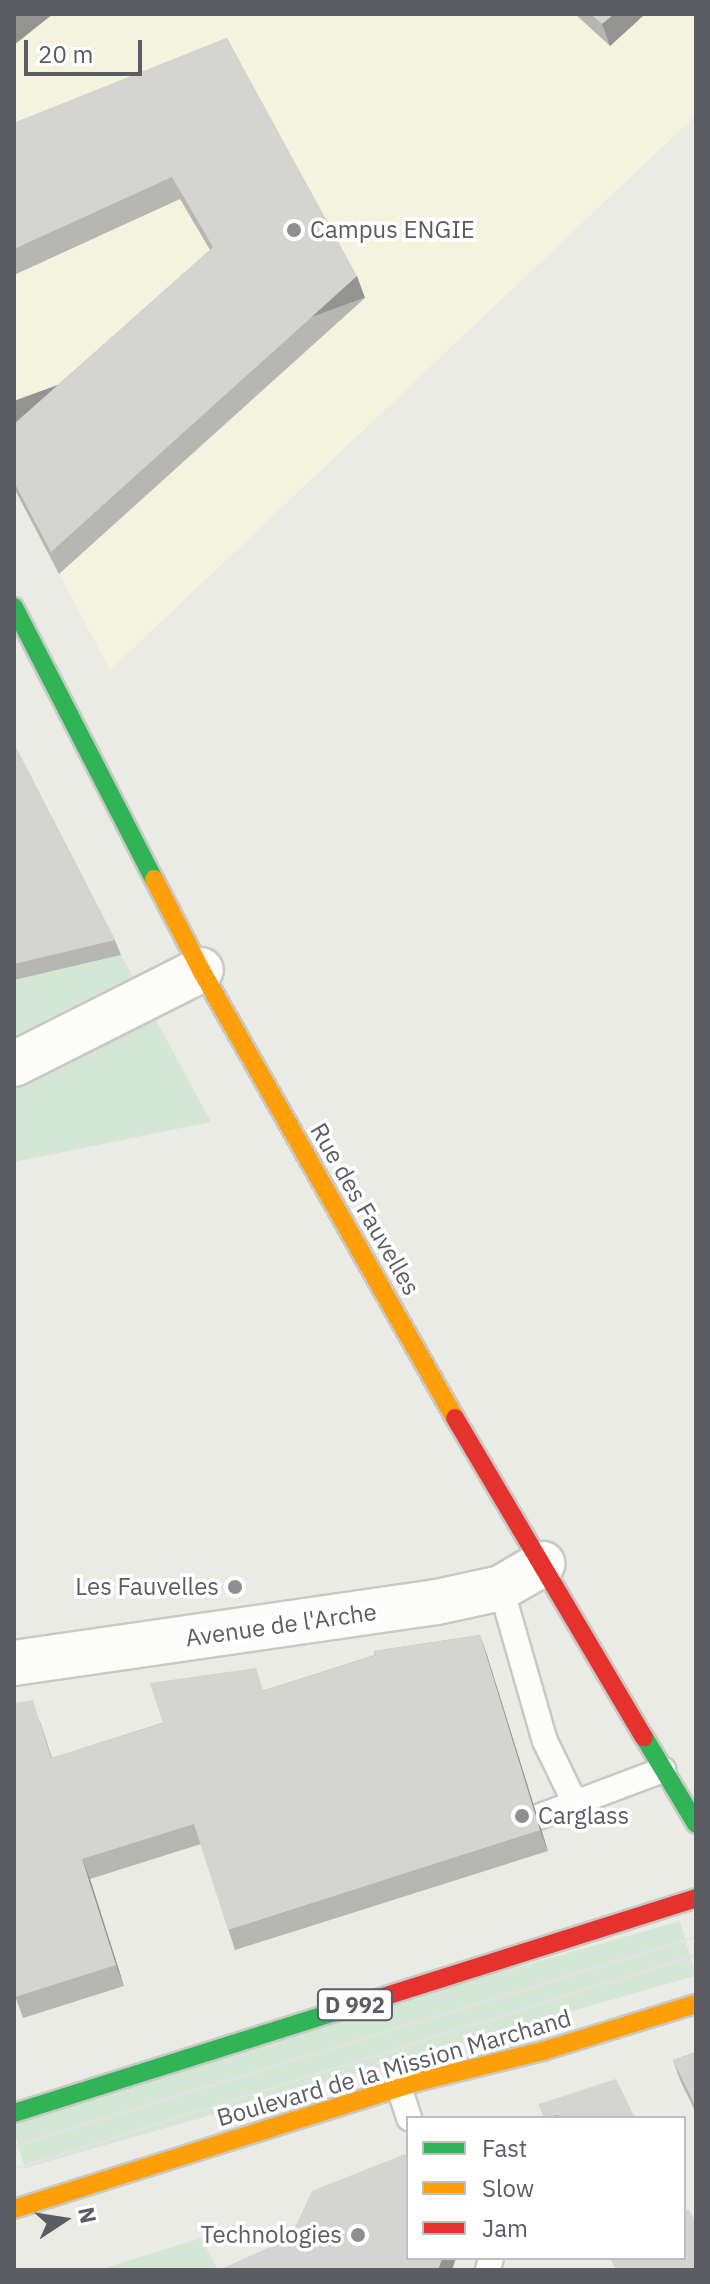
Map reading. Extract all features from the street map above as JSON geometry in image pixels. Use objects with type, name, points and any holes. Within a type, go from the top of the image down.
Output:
[{"type":"main road","name":"Rue des Fauvelles","points":[[14,607],[201,970],[542,1564],[696,1824]]},
{"type":"main road","name":"D 992","points":[[14,2113],[696,1898]]},
{"type":"main road","name":"Boulevard de la Mission Marchand","points":[[14,2209],[399,2087],[543,2051],[696,2004]]},
{"type":"street","points":[[14,1064],[201,970]]},
{"type":"street","name":"Avenue de l'Arche","points":[[14,1663],[437,1602],[501,1588],[542,1564]]},
{"type":"lane","points":[[501,1588],[545,1741],[575,1803]]},
{"type":"lane","points":[[538,1817],[663,1770]]},
{"type":"lane","points":[[399,2087],[408,2116]]},
{"type":"shaded area","name":"Campus ENGIE","points":[[14,14],[696,14],[696,115],[110,670],[14,488]]},
{"type":"shaded area","points":[[121,955],[211,1122],[14,1162],[14,980]]},
{"type":"shaded area","points":[[680,1921],[696,1976],[25,2168],[14,2131],[14,2112]]},
{"type":"shaded area","points":[[201,2238],[218,2270],[98,2270]]},
{"type":"building","points":[[591,14],[614,14],[602,24]]},
{"type":"building","points":[[227,38],[357,276],[51,552],[14,482],[14,424],[213,247],[172,177],[14,249],[14,123]]},
{"type":"building","points":[[14,744],[115,940],[14,964]]},
{"type":"building","name":"Carglass","points":[[480,1635],[540,1830],[228,1930],[194,1824],[82,1859],[116,1965],[15,1997],[14,1703],[33,1700],[51,1758],[163,1723],[150,1683],[256,1668],[263,1691],[376,1655],[374,1651]]},
{"type":"building","points":[[696,2052],[696,2107],[673,2060]]},
{"type":"building","points":[[616,2079],[634,2116],[543,2116],[539,2104]]},
{"type":"building","name":"Technologies","points":[[405,2154],[406,2260],[441,2260],[438,2270],[219,2270],[290,2238],[312,2191]]},
{"type":"building","points":[[689,2209],[696,2223],[696,2270],[616,2270],[611,2260],[686,2260],[686,2210]]},
{"type":"tram line","points":[[14,2146],[696,1937]]},
{"type":"tram line","points":[[14,2169],[696,1955]]},
{"type":"traffic: fast","points":[[14,607],[154,879]]},
{"type":"traffic: fast","points":[[644,1737],[696,1824]]},
{"type":"traffic: fast","points":[[14,2113],[351,2007]]},
{"type":"traffic: slow","points":[[154,879],[201,970],[455,1418]]},
{"type":"traffic: slow","points":[[14,2209],[416,2082],[543,2051],[696,2004]]},
{"type":"traffic: jam","points":[[455,1418],[644,1737]]},
{"type":"traffic: jam","points":[[351,2007],[696,1898]]},
{"type":"place","name":"Campus ENGIE","points":[[294,230]]},
{"type":"place","name":"Les Fauvelles","points":[[235,1587]]},
{"type":"place","name":"Carglass","points":[[522,1816]]},
{"type":"place","name":"Technologies","points":[[358,2235]]}]
